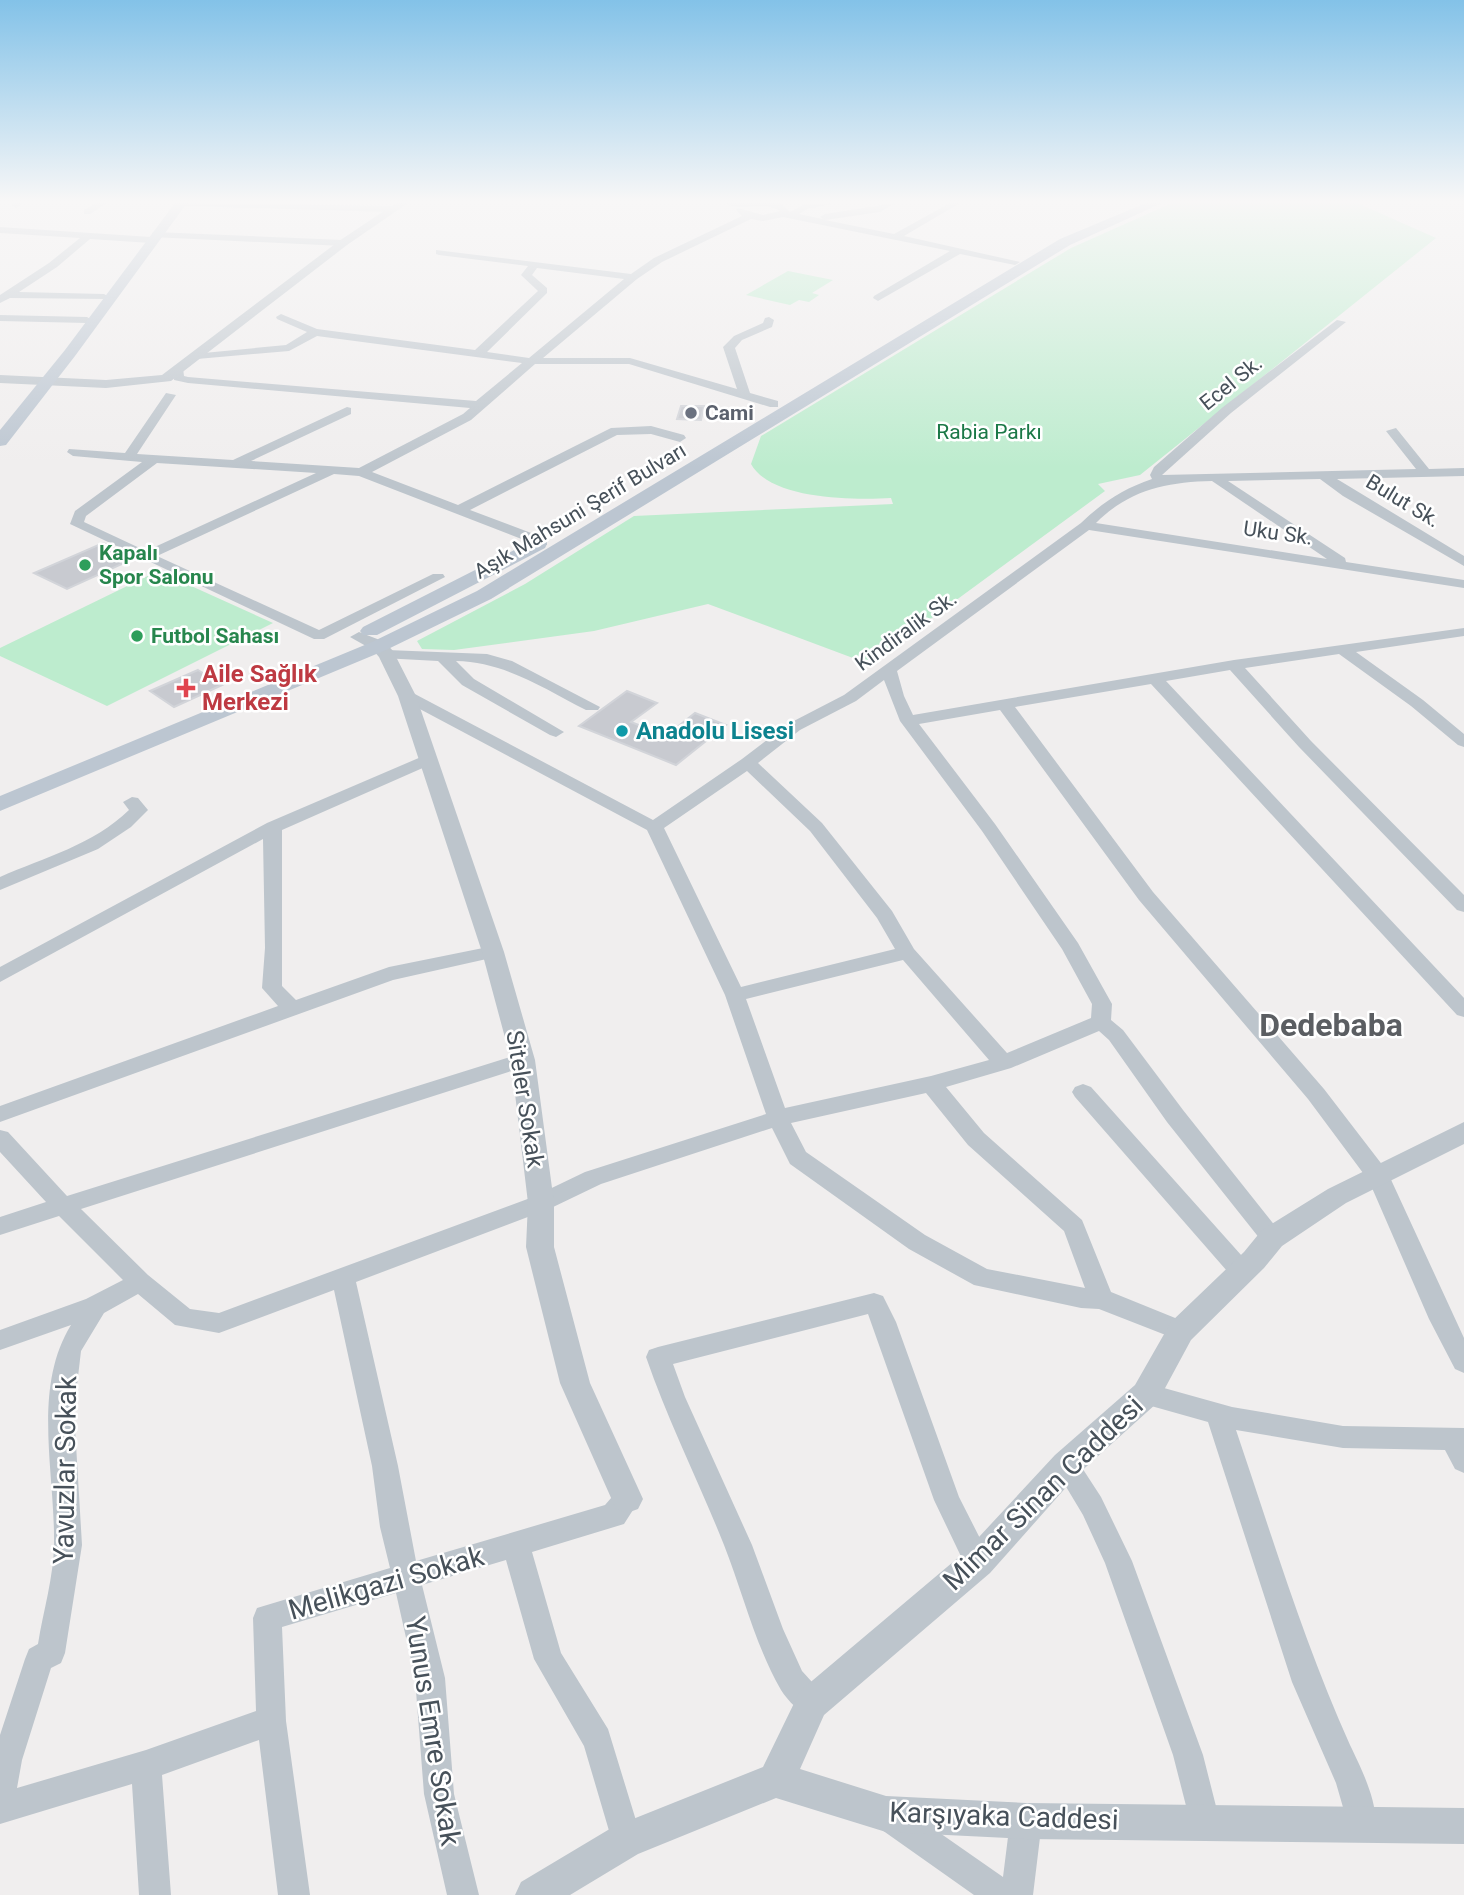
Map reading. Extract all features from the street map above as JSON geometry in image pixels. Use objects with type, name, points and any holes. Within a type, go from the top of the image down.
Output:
[{"type":"main road","points":[[0,428],[47,380],[108,291]]},
{"type":"main road","points":[[0,441],[111,291]]},
{"type":"main road","name":"Aşık Mahsuni Şerif Bulvarı","points":[[0,786],[375,646],[542,542],[964,291]]},
{"type":"main road","name":"Aşık Mahsuni Şerif Bulvarı","points":[[0,804],[375,646],[484,595],[984,291]]},
{"type":"street","points":[[0,379],[147,383],[166,378],[280,291]]},
{"type":"street","points":[[478,354],[543,291]]},
{"type":"street","points":[[361,472],[467,416],[615,291]]},
{"type":"street","points":[[878,298],[889,291]]},
{"type":"street","points":[[4,297],[104,297]]},
{"type":"street","points":[[281,317],[315,332],[530,361],[631,361],[774,404]]},
{"type":"street","points":[[0,318],[87,320]]},
{"type":"street","points":[[745,395],[729,347],[738,338],[768,325],[769,320]]},
{"type":"street","name":"Ecel Sk.","points":[[1160,481],[1156,475],[1158,470],[1227,411],[1341,322]]},
{"type":"street","points":[[197,356],[289,348],[315,332]]},
{"type":"street","points":[[179,370],[178,378],[188,380],[479,405]]},
{"type":"street","points":[[129,457],[170,395]]},
{"type":"street","points":[[235,464],[347,411]]},
{"type":"street","points":[[461,509],[615,431],[629,428],[651,430],[680,438]]},
{"type":"street","points":[[1392,431],[1424,472]]},
{"type":"street","points":[[73,452],[361,472],[542,542]]},
{"type":"street","points":[[154,459],[80,514],[77,524],[319,636],[438,577]]},
{"type":"street","points":[[146,556],[331,471]]},
{"type":"street","name":"Kindiralik Sk.","points":[[654,827],[748,763],[794,727],[850,698],[1086,526],[1108,504],[1135,489],[1160,481],[1213,476],[1464,472]]},
{"type":"street","name":"Bulut Sk.","points":[[1322,474],[1348,493],[1464,562]]},
{"type":"street","points":[[1213,476],[1345,564]]},
{"type":"street","name":"Uku Sk.","points":[[1086,526],[1464,584]]},
{"type":"street","points":[[908,721],[1234,664],[1464,632]]},
{"type":"street","points":[[375,646],[443,657],[482,657],[507,664],[592,707]]},
{"type":"street","name":"Siteler Sokak","points":[[375,646],[407,696],[493,952],[523,1060],[541,1203],[540,1247],[575,1382],[627,1499]]},
{"type":"street","points":[[1343,650],[1417,703],[1464,742]]},
{"type":"street","points":[[443,657],[468,682],[556,732]]},
{"type":"street","points":[[1234,664],[1313,753],[1464,906]]},
{"type":"street","points":[[890,669],[896,696],[908,721],[989,828],[1071,947],[1102,1004],[1101,1022]]},
{"type":"street","points":[[1155,679],[1464,1010]]},
{"type":"street","points":[[850,698],[877,691],[896,696]]},
{"type":"street","points":[[407,696],[654,827],[735,995],[778,1118],[798,1158],[917,1242],[982,1278],[1081,1298],[1101,1299],[1181,1331]]},
{"type":"street","points":[[1004,705],[1146,896],[1273,1042],[1379,1177],[1441,1319],[1464,1362]]},
{"type":"street","points":[[0,975],[274,827],[428,759]]},
{"type":"street","points":[[748,763],[816,827],[885,915],[907,953],[1004,1063]]},
{"type":"street","points":[[0,884],[101,841],[126,825],[139,810],[132,802]]},
{"type":"street","points":[[274,827],[270,859],[274,893],[272,989],[291,1007]]},
{"type":"street","points":[[0,1114],[388,974],[493,952]]},
{"type":"street","points":[[735,995],[907,953]]},
{"type":"street","points":[[0,1138],[63,1206],[140,1282],[184,1318],[219,1323],[541,1203],[593,1178],[778,1118],[931,1084],[1004,1063],[1101,1022]]},
{"type":"street","points":[[1101,1022],[1116,1035],[1175,1116],[1272,1238]]},
{"type":"street","points":[[0,1226],[523,1060]]},
{"type":"street","points":[[931,1084],[976,1139],[1074,1226],[1101,1299]]},
{"type":"street","points":[[1083,1092],[1242,1272]]},
{"type":"street","name":"Mimar Sinan Caddesi","points":[[776,1780],[812,1703],[978,1562],[1066,1465],[1146,1394],[1181,1331],[1242,1272],[1272,1238],[1336,1196],[1463,1133]]},
{"type":"street","name":"Yunus Emre Sokak","points":[[343,1279],[385,1466],[394,1527],[430,1678],[439,1794],[463,1895]]},
{"type":"street","points":[[0,1340],[95,1306],[140,1282]]},
{"type":"street","points":[[812,1703],[792,1681],[770,1634],[738,1545],[672,1397],[658,1357],[874,1303],[884,1322],[947,1500],[978,1562]]},
{"type":"street","name":"Yavuzlar Sokak","points":[[0,1796],[3,1756],[39,1660],[51,1653],[68,1545],[61,1411],[69,1349],[95,1306]]},
{"type":"street","points":[[1146,1394],[1218,1414],[1343,1437],[1461,1447]]},
{"type":"street","points":[[1218,1414],[1307,1682],[1351,1782],[1362,1824]]},
{"type":"street","points":[[1066,1465],[1092,1506],[1118,1561],[1188,1755],[1204,1822]]},
{"type":"street","name":"Melikgazi Sokak","points":[[271,1721],[267,1618],[614,1515],[627,1499]]},
{"type":"street","points":[[516,1545],[548,1659],[597,1740],[626,1840]]},
{"type":"street","points":[[0,1808],[146,1765],[271,1721],[293,1895]]},
{"type":"street","points":[[146,1765],[155,1895]]},
{"type":"street","points":[[541,1893],[626,1840],[776,1780]]},
{"type":"street","name":"Karşıyaka Caddesi","points":[[776,1780],[886,1814],[1026,1821],[1464,1826]]},
{"type":"street","points":[[886,1814],[1001,1895]]},
{"type":"street","points":[[1017,1895],[1026,1821]]},
{"type":"green space","points":[[752,291],[815,291],[812,293],[819,295],[809,302],[799,300],[790,305],[746,295]]},
{"type":"green space","name":"Rabia Parkı","points":[[999,291],[1369,291],[1140,475],[1098,484],[1105,491],[869,664],[708,604],[594,631],[454,650],[422,649],[417,641],[525,584],[634,516],[893,504],[891,498],[836,498],[776,485],[761,476],[751,464],[761,436]]},
{"type":"green space","name":"Futbol Sahası","points":[[158,571],[273,623],[107,706],[0,656],[0,648]]},
{"type":"building","name":"Cami","points":[[681,406],[704,406],[701,420],[677,419]]},
{"type":"building","name":"Kapalı Spor Salonu","points":[[103,543],[135,558],[67,589],[34,573]]},
{"type":"building","name":"Aile Sağlık Merkezi","points":[[198,670],[222,685],[174,707],[150,691]]},
{"type":"building","name":"Anadolu Lisesi","points":[[627,691],[657,703],[631,722],[666,736],[695,713],[726,725],[676,765],[579,726]]},
{"type":"place","name":"Cami","points":[[691,413]]},
{"type":"place","name":"Kapalı Spor Salonu","points":[[85,565]]},
{"type":"place","name":"Futbol Sahası","points":[[137,636]]},
{"type":"place","name":"Aile Sağlık Merkezi","points":[[186,688]]},
{"type":"place","name":"Anadolu Lisesi","points":[[622,731]]},
{"type":"district","name":"Dedebaba","points":[[1331,1025]]}]
